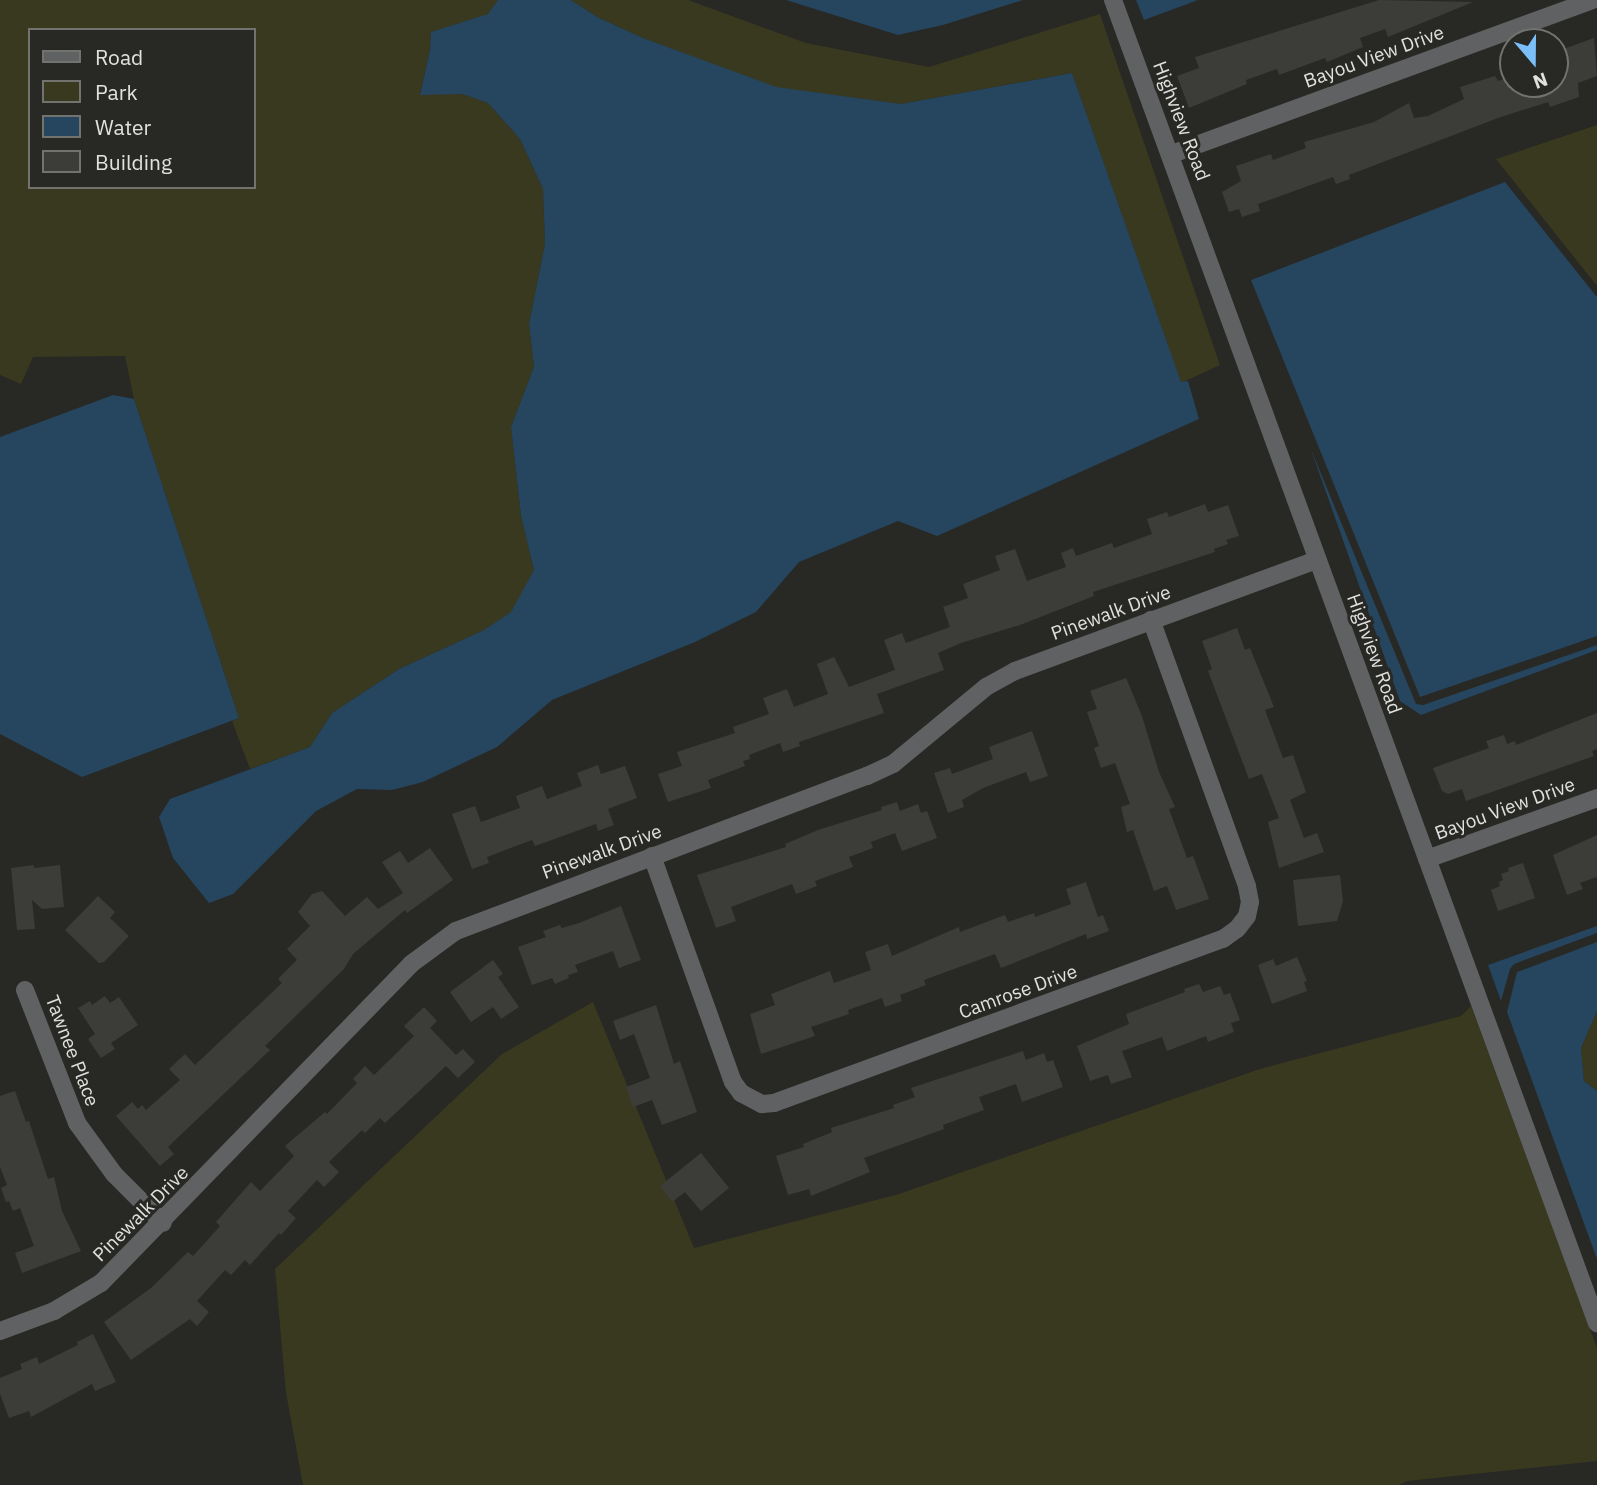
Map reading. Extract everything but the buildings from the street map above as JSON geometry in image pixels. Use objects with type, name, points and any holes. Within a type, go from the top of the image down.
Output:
[{"type":"street","name":"Highview Road","points":[[1113,0],[1172,154],[1316,560],[1597,1323]]},
{"type":"street","name":"Bayou View Drive","points":[[1172,154],[1592,0]]},
{"type":"street","name":"Pinewalk Drive","points":[[0,1331],[80,1298],[120,1266],[411,964],[432,947],[483,918],[893,764],[986,687],[1015,671],[1316,560]]},
{"type":"street","name":"Camrose Drive","points":[[652,856],[733,1082],[741,1093],[762,1104],[787,1099],[1223,939],[1237,929],[1247,916],[1250,902],[1247,886],[1151,620]]},
{"type":"street","name":"Bayou View Drive","points":[[1427,859],[1597,798]]},
{"type":"street","name":"Tawnee Place","points":[[25,989],[77,1123],[114,1174],[163,1223]]},
{"type":"green space","points":[[0,0],[498,0],[489,14],[431,32],[430,50],[420,94],[462,94],[488,103],[520,139],[543,189],[545,244],[529,324],[534,367],[511,427],[521,516],[534,570],[512,612],[484,630],[399,669],[332,713],[310,747],[250,769],[232,721],[239,718],[134,399],[125,356],[33,357],[21,384],[0,375]]},
{"type":"green space","points":[[571,0],[688,0],[806,43],[929,67],[1100,14],[1220,365],[1181,383],[1072,73],[901,104],[776,88],[643,38],[597,17]]},
{"type":"green space","points":[[1597,125],[1597,286],[1496,159]]},
{"type":"green space","points":[[593,1002],[694,1248],[899,1194],[1260,1069],[1461,1016],[1471,1006],[1597,1348],[1597,1461],[1407,1481],[1399,1485],[303,1485],[286,1393],[275,1269],[502,1054]]},
{"type":"green space","points":[[1597,1011],[1597,1091],[1584,1081],[1581,1048]]},
{"type":"water","points":[[498,0],[571,0],[597,17],[643,38],[776,87],[901,104],[1072,73],[1181,382],[1188,381],[1199,419],[937,536],[898,521],[799,562],[756,612],[695,642],[552,700],[497,747],[423,782],[392,790],[357,789],[316,811],[233,894],[209,903],[173,858],[159,817],[170,799],[310,747],[332,713],[399,669],[484,630],[511,612],[534,570],[521,516],[511,427],[534,367],[529,324],[545,244],[543,189],[520,139],[488,103],[462,94],[420,95],[430,50],[431,32],[488,14]]},
{"type":"water","points":[[786,0],[1023,0],[943,25],[898,35]]},
{"type":"water","points":[[1136,0],[1198,0],[1144,20]]},
{"type":"water","points":[[1505,182],[1597,297],[1597,636],[1420,697],[1251,280]]},
{"type":"water","points":[[113,395],[134,399],[239,718],[82,777],[0,734],[0,437]]},
{"type":"water","points":[[1310,447],[1416,704],[1423,705],[1597,645],[1597,650],[1421,715],[1400,701]]},
{"type":"water","points":[[1597,926],[1597,933],[1514,964],[1510,969],[1501,1001],[1488,965]]},
{"type":"water","points":[[1597,942],[1597,1011],[1581,1048],[1584,1081],[1597,1091],[1597,1259],[1507,1012],[1517,972]]}]
